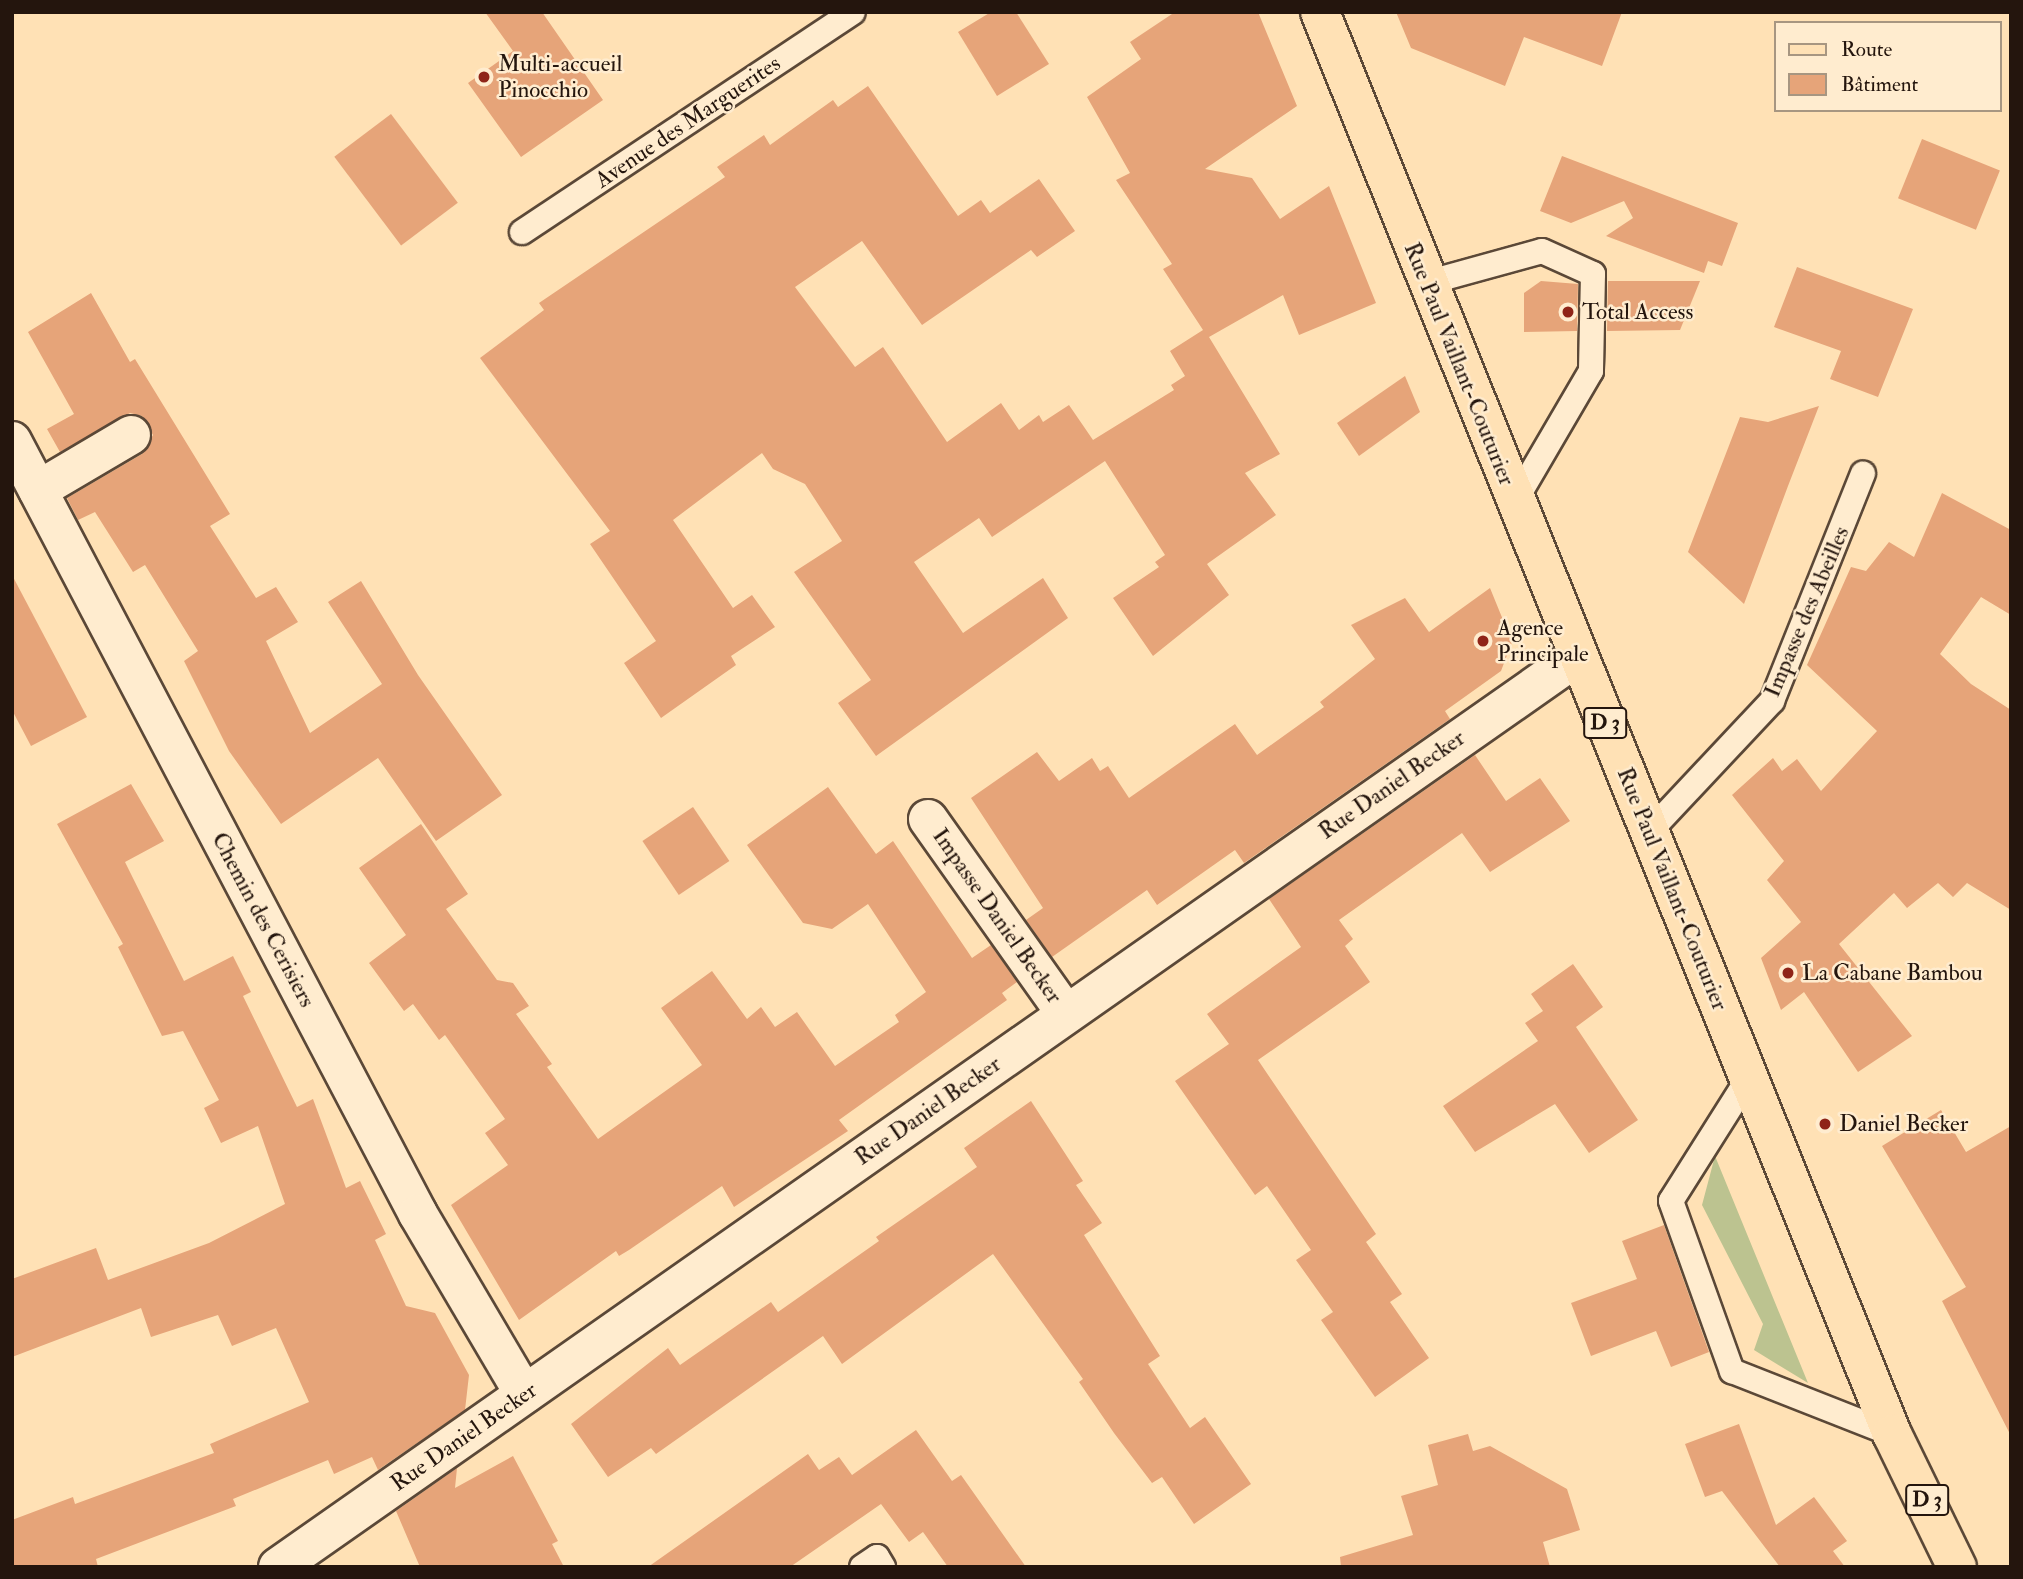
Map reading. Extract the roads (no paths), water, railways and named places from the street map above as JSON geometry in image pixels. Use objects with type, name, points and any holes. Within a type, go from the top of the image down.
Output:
[{"type":"main road","name":"Rue Paul Vaillant-Couturier","points":[[1320,12],[1426,283],[1892,1434],[1957,1567]]},
{"type":"street","points":[[38,490],[131,435]]},
{"type":"street","name":"Chemin des Cerisiers","points":[[12,441],[418,1214],[524,1394]]},
{"type":"street","name":"Rue Daniel Becker","points":[[278,1567],[1578,656]]},
{"type":"street","name":"Impasse Daniel Becker","points":[[928,818],[1066,1014]]},
{"type":"lane","name":"Avenue des Marguerites","points":[[522,232],[853,12]]},
{"type":"lane","points":[[1426,283],[1542,251],[1593,274],[1591,371],[1514,501]]},
{"type":"lane","name":"Impasse des Abeilles","points":[[1649,832],[1772,701],[1863,474]]},
{"type":"lane","points":[[1748,1079],[1671,1201],[1732,1371],[1892,1434]]},
{"type":"lane","points":[[862,1567],[877,1557],[883,1567]]},
{"type":"place","name":"Multi-accueil Pinocchio","points":[[484,77]]},
{"type":"place","name":"Total Access","points":[[1568,312]]},
{"type":"place","name":"Agence Principale","points":[[1483,641]]},
{"type":"place","name":"La Cabane Bambou","points":[[1788,973]]},
{"type":"place","name":"Daniel Becker","points":[[1825,1124]]}]
